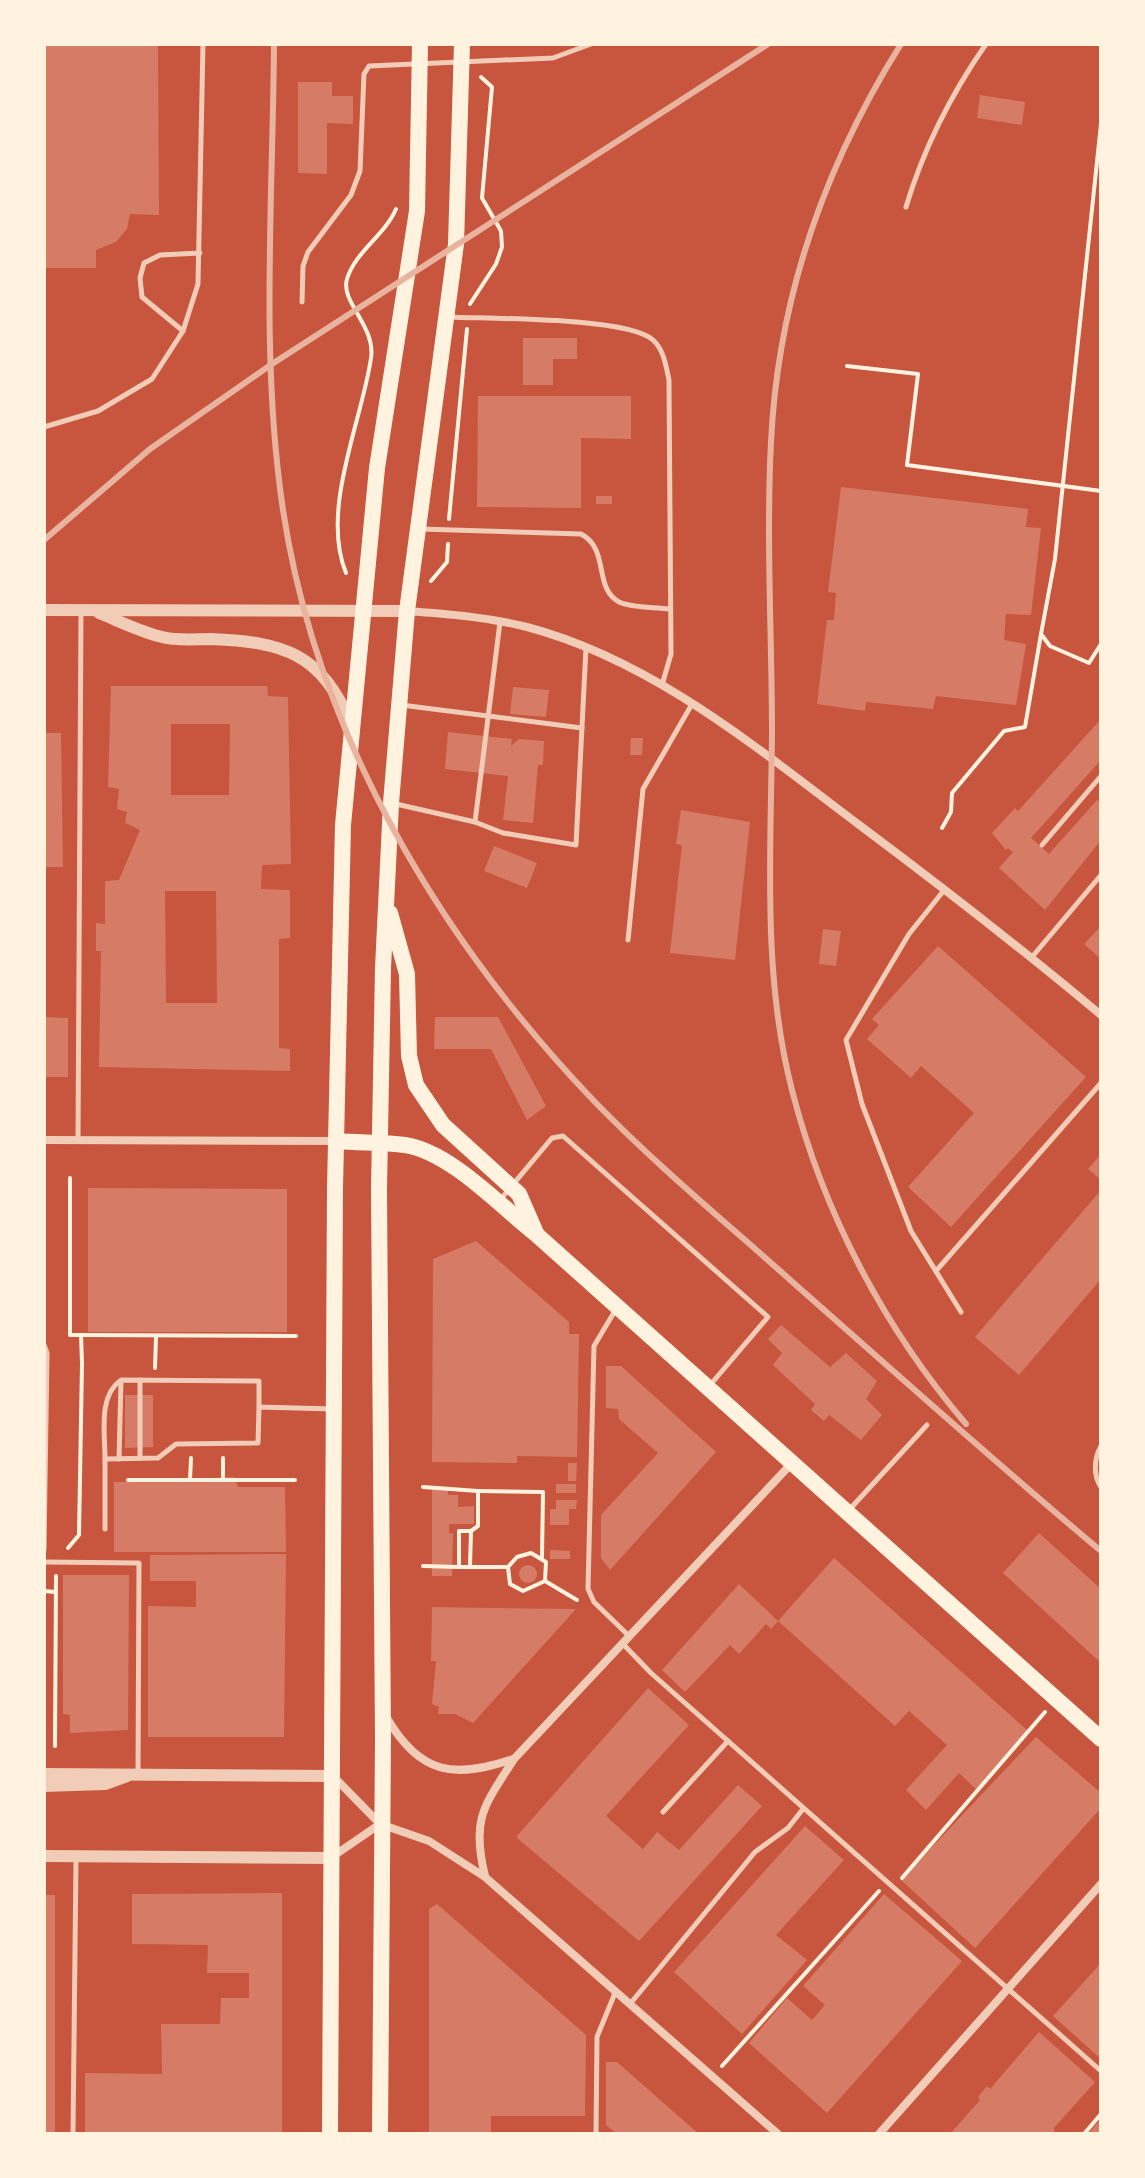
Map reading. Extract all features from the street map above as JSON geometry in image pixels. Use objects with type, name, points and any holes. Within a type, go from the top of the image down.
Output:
[{"type":"highway","points":[[330,2134],[341,881],[351,724],[377,468],[417,211],[420,44]]},
{"type":"highway","points":[[380,2134],[383,1712],[380,1144],[386,900],[407,611],[456,244],[462,52]]},
{"type":"highway","points":[[386,900],[407,974],[409,1056],[416,1085],[443,1125],[519,1194],[537,1235]]},
{"type":"highway","points":[[337,1141],[405,1145],[440,1158],[537,1235],[616,1309],[708,1387],[1101,1739]]},
{"type":"street","points":[[44,610],[407,611],[501,621],[586,648],[662,686],[772,758],[946,888],[1101,1015]]},
{"type":"street","points":[[86,610],[163,638],[258,642],[286,649],[302,657],[327,679],[351,724]]},
{"type":"street","points":[[44,1140],[337,1141]]},
{"type":"street","points":[[485,1877],[477,1843],[478,1823],[489,1796],[514,1759],[792,1463]]},
{"type":"street","points":[[383,1712],[399,1739],[425,1762],[461,1771],[481,1770],[514,1759]]},
{"type":"street","points":[[44,1786],[105,1784],[138,1773]]},
{"type":"street","points":[[44,1774],[333,1776],[380,1824],[429,1841],[485,1877],[778,2134]]},
{"type":"street","points":[[44,1856],[332,1858],[380,1824]]},
{"type":"street","points":[[879,2134],[1101,1884]]},
{"type":"lane","points":[[44,427],[98,411],[152,379],[183,331],[198,284],[203,44]]},
{"type":"lane","points":[[302,302],[303,266],[308,252],[351,195],[360,171],[364,74],[369,66],[420,62],[462,52],[553,58],[591,44]]},
{"type":"lane","points":[[906,207],[914,181],[945,114],[986,44]]},
{"type":"lane","points":[[183,331],[142,297],[140,278],[144,263],[160,255],[200,253]]},
{"type":"lane","points":[[447,317],[622,327],[654,341],[665,357],[669,380],[671,654],[662,686]]},
{"type":"lane","points":[[417,528],[581,534],[592,540],[601,557],[606,590],[619,603],[669,609]]},
{"type":"lane","points":[[78,1141],[86,610]]},
{"type":"lane","points":[[475,822],[501,621]]},
{"type":"lane","points":[[391,803],[475,822],[503,833],[576,845],[586,648]]},
{"type":"lane","points":[[628,940],[643,789],[692,704]]},
{"type":"lane","points":[[399,705],[582,728]]},
{"type":"lane","points":[[1042,845],[1101,776]]},
{"type":"lane","points":[[1032,957],[1101,875]]},
{"type":"lane","points":[[946,888],[909,934],[846,1040],[862,1104],[911,1231],[961,1312]]},
{"type":"lane","points":[[936,1271],[1101,1083]]},
{"type":"lane","points":[[497,1204],[552,1138],[563,1136],[768,1317],[708,1387]]},
{"type":"lane","points":[[616,1309],[594,1346],[588,1589],[594,1602],[626,1640],[728,1741],[1101,2071]]},
{"type":"lane","points":[[44,1345],[47,1353],[47,1414],[44,1550]]},
{"type":"lane","points":[[119,1459],[121,1380]]},
{"type":"lane","points":[[105,1459],[158,1458],[176,1444],[258,1443],[259,1381],[121,1380],[110,1388],[106,1401],[105,1459],[105,1529]]},
{"type":"lane","points":[[140,1380],[140,1458]]},
{"type":"lane","points":[[259,1407],[334,1409]]},
{"type":"lane","points":[[847,1512],[927,1425]]},
{"type":"lane","points":[[1101,1446],[1096,1457],[1096,1480],[1101,1487]]},
{"type":"lane","points":[[44,1562],[139,1563],[138,1773]]},
{"type":"lane","points":[[663,1812],[728,1741]]},
{"type":"lane","points":[[629,2005],[755,1852],[788,1828],[803,1809]]},
{"type":"lane","points":[[73,2134],[76,1856]]},
{"type":"lane","points":[[596,2134],[597,2037],[615,1993]]},
{"type":"path","points":[[942,828],[951,812],[952,793],[1004,731],[1025,727],[1055,559],[1101,124]]},
{"type":"path","points":[[362,610],[339,555],[338,541],[345,464],[372,356],[371,340],[348,296],[346,282],[352,267],[387,227],[398,199]]},
{"type":"path","points":[[847,366],[918,374],[907,465],[1101,491]]},
{"type":"path","points":[[1041,634],[1050,646],[1089,663],[1101,644]]},
{"type":"path","points":[[70,1178],[70,1335],[296,1336]]},
{"type":"path","points":[[63,1553],[79,1535],[81,1335]]},
{"type":"path","points":[[155,1370],[156,1336]]},
{"type":"path","points":[[190,1480],[191,1457]]},
{"type":"path","points":[[223,1458],[223,1480]]},
{"type":"path","points":[[128,1480],[295,1480]]},
{"type":"path","points":[[423,1487],[543,1492],[542,1557]]},
{"type":"path","points":[[459,1567],[459,1531],[471,1531],[478,1526],[478,1491]]},
{"type":"path","points":[[470,1566],[471,1531]]},
{"type":"path","points":[[545,1581],[546,1562],[542,1557],[531,1553],[517,1557],[508,1567],[510,1584],[523,1591],[545,1581],[559,1586],[588,1608]]},
{"type":"path","points":[[423,1566],[508,1567]]},
{"type":"path","points":[[55,1746],[56,1572]]},
{"type":"path","points":[[44,1591],[56,1592]]},
{"type":"path","points":[[894,1887],[1057,1698]]},
{"type":"path","points":[[713,2077],[887,1882]]},
{"type":"path","points":[[1084,2134],[1101,2114]]},
{"type":"building","points":[[44,44],[158,44],[159,215],[130,214],[127,229],[116,242],[96,250],[96,268],[44,268]]},
{"type":"building","points":[[298,82],[332,82],[332,96],[353,96],[353,124],[327,123],[327,174],[298,173]]},
{"type":"building","points":[[980,95],[1025,102],[1022,125],[977,118]]},
{"type":"building","points":[[523,338],[577,338],[577,359],[553,359],[553,385],[523,385]]},
{"type":"building","points":[[478,396],[631,396],[631,439],[581,438],[581,508],[477,507]]},
{"type":"building","points":[[841,487],[1028,509],[1026,527],[1041,528],[1031,615],[1006,614],[1004,640],[1026,644],[1016,705],[936,696],[933,709],[866,702],[865,711],[817,704],[827,620],[834,620],[836,593],[828,592]]},
{"type":"building","points":[[596,496],[612,496],[612,504],[596,504]]},
{"type":"building","points":[[111,686],[267,686],[268,696],[288,697],[291,864],[262,865],[261,889],[290,890],[290,938],[279,939],[279,1048],[290,1049],[290,1071],[99,1067],[101,951],[96,951],[96,923],[105,924],[105,881],[119,880],[140,830],[125,823],[127,812],[117,809],[119,789],[108,787]],"holes":[[[171,724],[230,724],[229,795],[171,795]],[[165,891],[216,891],[217,1003],[166,1003]]]},
{"type":"building","points":[[513,687],[549,690],[546,717],[510,714]]},
{"type":"building","points":[[1101,719],[1101,760],[1031,838],[1049,854],[1097,800],[1101,803],[1101,840],[1045,910],[999,868],[1013,852],[1008,848],[1006,850],[992,833],[1015,808],[1018,811]]},
{"type":"building","points":[[448,732],[512,739],[511,746],[519,739],[544,741],[543,765],[538,765],[533,823],[503,820],[508,776],[445,769]]},
{"type":"building","points":[[44,733],[61,733],[63,867],[44,867]]},
{"type":"building","points":[[631,738],[643,738],[642,755],[630,755]]},
{"type":"building","points":[[681,810],[750,822],[735,960],[670,953],[682,845],[676,844]]},
{"type":"building","points":[[494,846],[537,863],[527,888],[484,871]]},
{"type":"building","points":[[1101,926],[1101,959],[1084,944]]},
{"type":"building","points":[[823,929],[841,931],[836,966],[819,964]]},
{"type":"building","points":[[938,946],[1086,1077],[951,1227],[908,1187],[974,1113],[921,1066],[911,1078],[867,1039],[879,1025],[872,1019]]},
{"type":"building","points":[[44,1017],[68,1018],[68,1077],[44,1077]]},
{"type":"building","points":[[435,1017],[498,1017],[546,1106],[527,1120],[491,1049],[434,1049]]},
{"type":"building","points":[[1101,1154],[1101,1180],[1088,1169]]},
{"type":"building","points":[[88,1188],[287,1189],[287,1332],[88,1332]]},
{"type":"building","points":[[1101,1190],[1101,1279],[1019,1375],[975,1337]]},
{"type":"building","points":[[476,1241],[569,1322],[569,1334],[579,1334],[577,1457],[517,1456],[517,1463],[432,1462],[433,1259]]},
{"type":"building","points":[[781,1325],[830,1367],[846,1353],[877,1381],[866,1399],[882,1415],[861,1440],[829,1415],[824,1421],[811,1410],[815,1404],[773,1365],[782,1353],[768,1339]]},
{"type":"building","points":[[606,1366],[621,1366],[716,1452],[610,1570],[601,1558],[601,1515],[658,1453],[619,1419],[618,1409],[606,1408]]},
{"type":"building","points":[[125,1395],[153,1395],[153,1447],[125,1448]]},
{"type":"building","points":[[568,1463],[577,1463],[576,1481],[568,1481]]},
{"type":"building","points":[[234,1477],[238,1487],[285,1487],[286,1552],[114,1552],[114,1482],[208,1482],[212,1478]]},
{"type":"building","points":[[556,1484],[576,1484],[576,1493],[556,1493]]},
{"type":"building","points":[[432,1487],[448,1489],[448,1495],[458,1495],[458,1507],[474,1506],[474,1524],[449,1524],[449,1533],[453,1533],[452,1576],[432,1576]]},
{"type":"building","points":[[556,1500],[577,1500],[576,1509],[569,1509],[569,1525],[550,1525],[550,1509],[556,1509]]},
{"type":"building","points":[[1039,1533],[1101,1589],[1101,1663],[1003,1573]]},
{"type":"building","points":[[550,1550],[570,1551],[570,1559],[550,1559]]},
{"type":"building","points":[[286,1554],[284,1737],[148,1737],[148,1606],[196,1607],[196,1581],[150,1581],[150,1555]]},
{"type":"building","points":[[834,1558],[1027,1730],[976,1789],[959,1773],[926,1810],[906,1790],[947,1745],[909,1711],[895,1726],[778,1621]]},
{"type":"building","points":[[528,1565],[537,1574],[528,1583],[519,1574]]},
{"type":"building","points":[[63,1575],[129,1575],[128,1730],[70,1733],[70,1715],[63,1714]]},
{"type":"building","points":[[739,1584],[778,1621],[771,1629],[766,1624],[739,1654],[730,1645],[685,1692],[662,1670]]},
{"type":"building","points":[[432,1607],[576,1609],[473,1723],[455,1714],[438,1714],[439,1707],[432,1704],[436,1661],[431,1661]]},
{"type":"building","points":[[648,1688],[689,1725],[606,1816],[643,1849],[657,1832],[679,1850],[738,1785],[762,1806],[639,1941],[516,1837]]},
{"type":"building","points":[[1036,1737],[1101,1793],[1101,1808],[975,1948],[901,1880]]},
{"type":"building","points":[[805,1826],[844,1860],[776,1935],[807,1960],[742,2034],[674,1972]]},
{"type":"building","points":[[282,1893],[282,2134],[85,2134],[85,2073],[162,2074],[161,2024],[220,2024],[221,1998],[249,1998],[249,1973],[207,1973],[208,1945],[132,1944],[132,1894]]},
{"type":"building","points":[[884,1894],[962,1961],[827,2113],[749,2043],[787,1998],[812,2020],[825,2005],[803,1986]]},
{"type":"building","points":[[44,1895],[55,1895],[55,2134],[44,2134]]},
{"type":"building","points":[[437,1904],[586,2035],[585,2116],[491,2116],[491,2134],[429,2134],[429,1909]]},
{"type":"building","points":[[1101,1963],[1101,2059],[1053,2016]]},
{"type":"building","points":[[1039,2032],[1095,2082],[1054,2128],[1055,2134],[950,2134],[980,2100],[978,2097],[987,2086],[990,2089]]},
{"type":"building","points":[[606,2062],[617,2062],[699,2134],[617,2134],[606,2125]]},
{"type":"building","points":[[1101,2119],[1101,2134],[1088,2134]]},
{"type":"railway","points":[[274,44],[270,336],[276,452],[283,510],[300,593],[324,674],[355,753],[393,829],[436,902],[485,972],[594,1101],[694,1195],[1101,1551]]},
{"type":"railway","points":[[44,540],[150,449],[272,364],[768,44]]},
{"type":"railway","points":[[901,44],[850,137],[810,234],[795,285],[775,389],[769,515],[772,958],[782,1046],[792,1090],[805,1135],[839,1224],[883,1308],[936,1387],[966,1424]]}]
